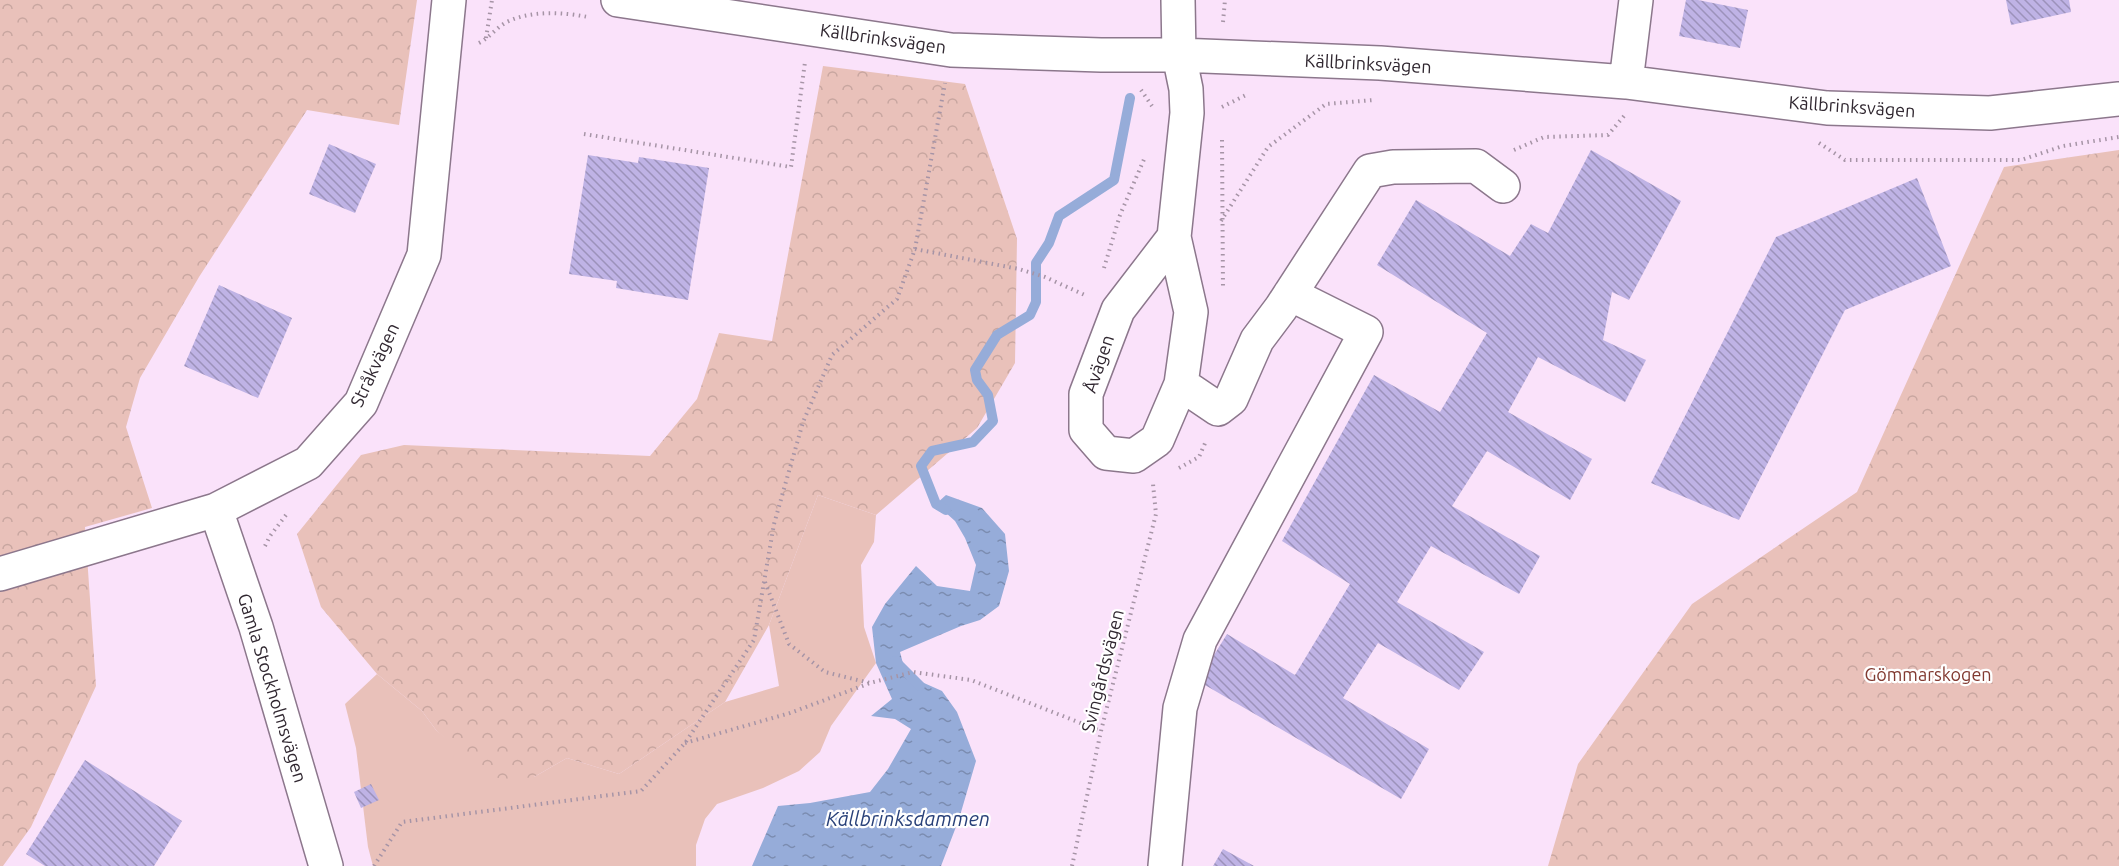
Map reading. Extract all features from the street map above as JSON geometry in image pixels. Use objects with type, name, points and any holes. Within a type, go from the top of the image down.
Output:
[{"type":"street","name":"Stråkvägen","points":[[0,574],[216,510],[308,463],[361,403],[424,255],[449,0]]},
{"type":"street","name":"Åvägen","points":[[1174,237],[1106,304],[1086,394],[1086,430],[1106,453],[1134,456],[1157,440],[1181,384],[1191,312],[1174,237],[1187,113],[1186,88],[1179,55],[1178,0]]},
{"type":"street","points":[[1626,82],[1636,0]]},
{"type":"street","name":"Källbrinksvägen","points":[[607,9],[810,28],[951,50],[1179,55],[1380,63],[1626,82],[1827,108],[1990,113],[2119,99]]},
{"type":"street","points":[[1181,384],[1218,409],[1232,399],[1257,340],[1290,294],[1370,171],[1393,167],[1476,166],[1503,186]]},
{"type":"street","points":[[1165,866],[1180,708],[1200,640],[1365,332],[1290,294]]},
{"type":"street","name":"Gamla Stockholmsvägen","points":[[216,510],[256,627],[326,866]]},
{"type":"path","points":[[486,39],[492,0]]},
{"type":"path","points":[[471,47],[486,39],[503,24],[523,15],[573,14],[607,9]]},
{"type":"path","points":[[584,134],[791,167],[810,28]]},
{"type":"path","points":[[375,866],[402,822],[641,791],[685,743],[754,640],[774,524],[802,422],[832,355],[897,299],[915,249],[951,50]]},
{"type":"path","points":[[1140,88],[1152,105],[1152,115]]},
{"type":"path","points":[[1221,221],[1268,147],[1326,104],[1378,100]]},
{"type":"path","points":[[1476,166],[1544,137],[1608,135],[1624,115],[1613,114]]},
{"type":"path","points":[[1813,138],[1845,160],[2021,160],[2063,146],[2119,137]]},
{"type":"path","points":[[915,249],[1019,269],[1045,277],[1106,304],[1120,215],[1146,155]]},
{"type":"path","name":"Svingårdsvägen","points":[[1072,866],[1101,731],[1156,514],[1153,482]]},
{"type":"path","points":[[262,554],[270,536],[291,508]]},
{"type":"path","points":[[765,582],[789,644],[825,672],[870,683]]},
{"type":"path","points":[[685,743],[790,713],[870,683],[914,672],[971,680],[1101,731]]},
{"type":"green space","points":[[0,0],[417,0],[399,125],[307,110],[199,277],[140,378],[126,427],[152,508],[85,527],[96,686],[31,827],[3,866],[0,866]]},
{"type":"green space","points":[[823,66],[965,84],[1017,239],[1015,363],[977,428],[876,515],[818,495],[769,625],[725,702],[619,774],[567,758],[534,777],[510,780],[493,777],[472,764],[436,730],[422,711],[377,674],[321,607],[297,534],[361,455],[404,445],[650,456],[697,399],[719,333],[772,341]]},
{"type":"green space","name":"Gömmarskogen","points":[[2119,150],[2119,866],[1548,866],[1578,764],[1692,604],[1857,492],[2004,167]]},
{"type":"green space","points":[[818,495],[876,515],[874,542],[861,565],[864,627],[876,663],[831,726],[820,752],[799,771],[763,788],[717,804],[705,819],[696,845],[696,866],[373,866],[368,847],[356,748],[345,704],[377,674],[422,711],[436,730],[454,745],[534,777],[567,758],[619,774],[725,702],[779,686],[769,625]]},
{"type":"water","name":"Källbrinksdammen","points":[[946,495],[982,508],[1005,534],[1009,571],[999,606],[980,620],[900,652],[906,675],[942,691],[957,712],[976,761],[959,819],[941,866],[752,866],[778,806],[810,803],[870,792],[888,769],[911,729],[895,719],[871,716],[892,699],[876,663],[872,627],[885,604],[916,566],[937,586],[970,591],[976,565],[955,521],[936,504]]},
{"type":"building","points":[[1686,0],[1698,0],[1748,10],[1740,48],[1679,36]]},
{"type":"building","points":[[2006,0],[2069,0],[2071,12],[2011,25]]},
{"type":"building","points":[[329,144],[376,164],[355,213],[309,194]]},
{"type":"building","points":[[1591,150],[1681,201],[1629,300],[1612,292],[1603,340],[1646,360],[1625,402],[1538,357],[1508,412],[1592,459],[1570,500],[1487,451],[1452,506],[1540,556],[1519,594],[1431,546],[1397,602],[1484,652],[1459,690],[1378,643],[1343,698],[1429,749],[1401,799],[1198,681],[1227,634],[1295,675],[1350,584],[1282,541],[1374,375],[1440,412],[1487,333],[1377,265],[1416,200],[1510,256],[1531,224],[1548,233]]},
{"type":"building","points":[[588,155],[638,163],[639,157],[709,168],[688,300],[616,288],[617,281],[569,274]]},
{"type":"building","points":[[1917,178],[1951,266],[1845,310],[1739,520],[1651,483],[1776,237]]},
{"type":"building","points":[[219,285],[292,318],[258,398],[184,366]]},
{"type":"building","points":[[85,760],[182,821],[154,866],[45,866],[26,854]]},
{"type":"building","points":[[371,784],[379,800],[361,808],[354,792]]},
{"type":"building","points":[[1223,849],[1254,866],[1213,866]]},
{"type":"waterway","points":[[946,510],[936,504],[921,466],[932,451],[973,442],[993,421],[988,395],[977,380],[975,370],[997,335],[1030,315],[1036,302],[1036,263],[1049,243],[1059,216],[1114,180],[1130,98]]},
{"type":"waterway","points":[[895,661],[920,686]]}]
